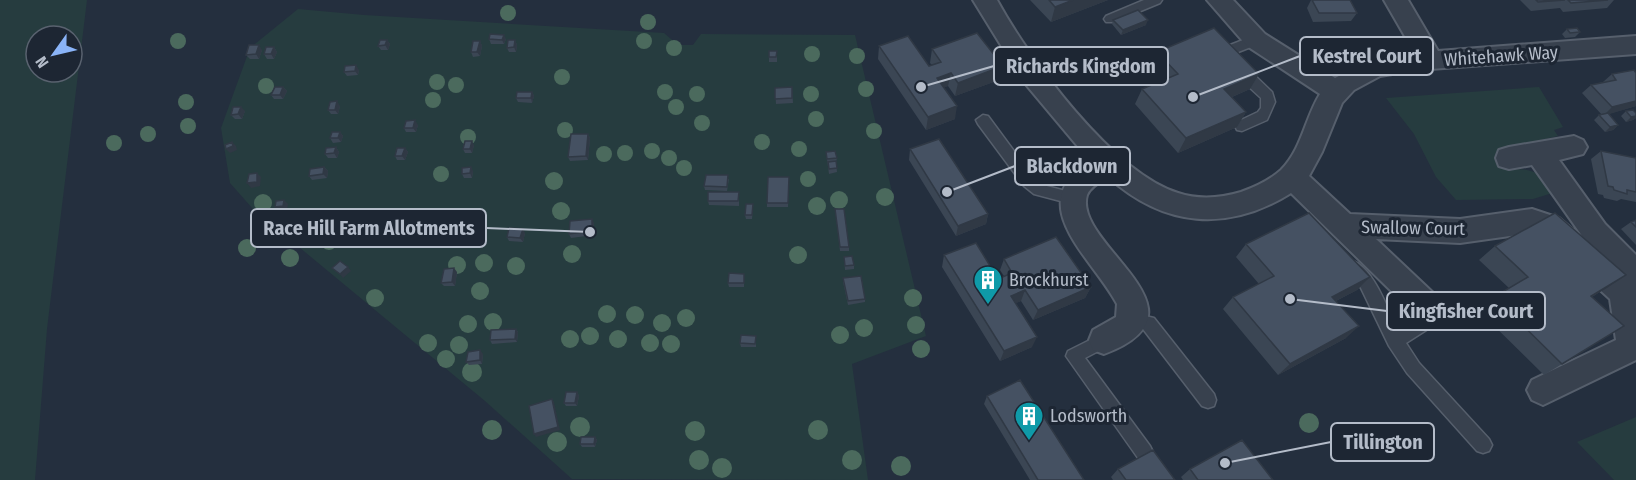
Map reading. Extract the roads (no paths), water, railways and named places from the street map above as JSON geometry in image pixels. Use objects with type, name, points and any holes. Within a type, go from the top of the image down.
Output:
[{"type":"street","points":[[985,0],[999,26],[1044,91],[1108,163],[1140,189],[1167,201],[1197,210],[1221,210],[1250,201],[1292,177],[1311,147],[1324,105],[1336,91],[1256,40],[1219,0]]},
{"type":"street","points":[[1396,0],[1432,61]]},
{"type":"street","name":"Whitehawk Way","points":[[1336,91],[1360,74],[1379,67],[1636,45]]},
{"type":"street","points":[[1509,158],[1574,147]]},
{"type":"street","points":[[1539,153],[1595,231],[1636,274]]},
{"type":"street","points":[[1104,340],[1118,333],[1132,320],[1134,310],[1131,299],[1075,218],[1072,198],[1077,185],[1108,163]]},
{"type":"street","points":[[1292,177],[1436,315]]},
{"type":"street","name":"Swallow Court","points":[[1345,226],[1460,231],[1532,221],[1549,226],[1624,293],[1632,347],[1543,390]]},
{"type":"lane","points":[[1110,19],[1156,0]]},
{"type":"lane","points":[[1223,53],[1256,40]]},
{"type":"lane","points":[[1201,45],[1211,41],[1267,96],[1269,102],[1267,112],[1262,117],[1242,126]]},
{"type":"lane","points":[[983,120],[1029,182],[1039,190],[1072,198]]},
{"type":"lane","points":[[1343,259],[1366,283],[1395,341],[1413,368],[1483,445]]},
{"type":"lane","points":[[1395,341],[1436,315]]},
{"type":"lane","points":[[1132,320],[1148,323],[1208,400]]},
{"type":"lane","points":[[1104,340],[1074,356],[1144,452]]},
{"type":"place","name":"Richards Kingdom","points":[[921,87]]},
{"type":"place","name":"Kestrel Court","points":[[1193,97]]},
{"type":"place","name":"Blackdown","points":[[947,192]]},
{"type":"place","name":"Race Hill Farm Allotments","points":[[590,232]]},
{"type":"place","name":"Kingfisher Court","points":[[1290,299]]},
{"type":"place","name":"Brockhurst","points":[[988,306]]},
{"type":"place","name":"Lodsworth","points":[[1029,442]]},
{"type":"place","name":"Tillington","points":[[1225,463]]}]
